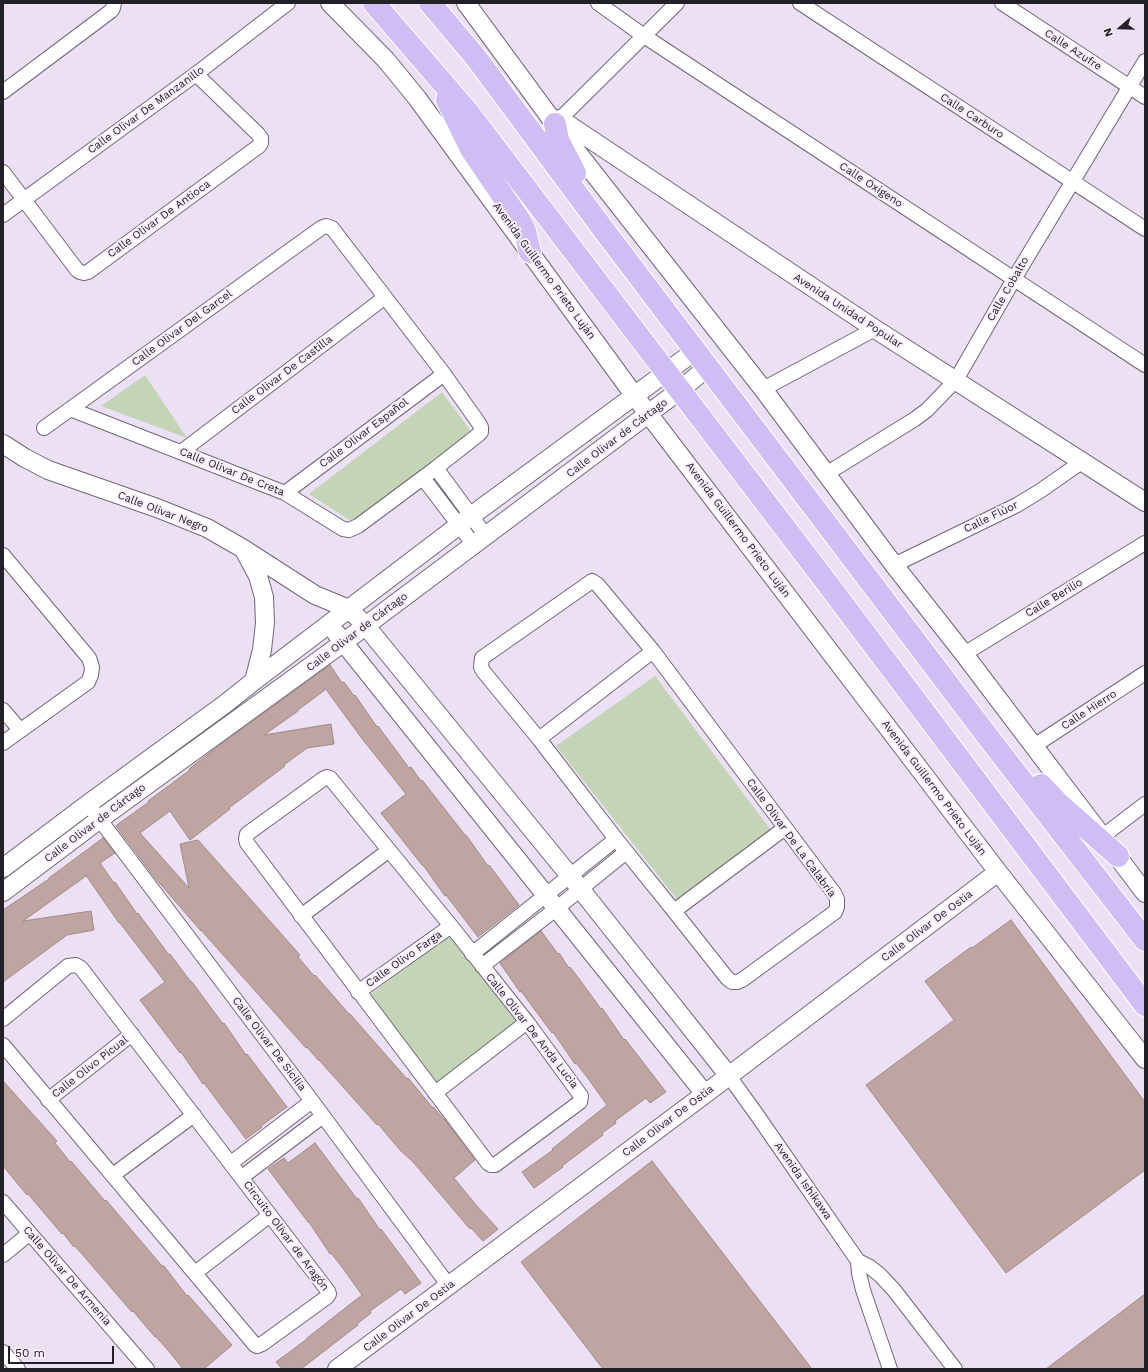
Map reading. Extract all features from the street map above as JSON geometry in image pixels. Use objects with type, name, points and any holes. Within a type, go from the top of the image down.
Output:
[{"type":"main road","points":[[374,3],[467,111],[830,587],[1145,1005]]},
{"type":"main road","points":[[430,3],[477,59],[606,233],[988,737],[1145,940]]},
{"type":"main road","points":[[433,72],[471,149],[513,210],[525,231],[530,252]]},
{"type":"main road","points":[[557,121],[556,134],[562,148],[606,233]]},
{"type":"main road","points":[[988,737],[1016,756],[1058,803],[1118,856]]},
{"type":"street","name":"Calle Olivar De Manzanillo","points":[[3,215],[196,74],[288,3]]},
{"type":"street","name":"Avenida Guillermo Prieto Luján","points":[[330,3],[390,66],[417,98],[634,395],[998,872],[1145,1059]]},
{"type":"street","points":[[466,3],[763,389],[894,564],[1145,893]]},
{"type":"street","name":"Calle Oxígeno","points":[[598,3],[644,36],[1145,365]]},
{"type":"street","points":[[557,121],[677,3]]},
{"type":"street","name":"Calle Carburo","points":[[800,3],[1145,229]]},
{"type":"street","name":"Calle Azufre","points":[[1002,3],[1145,97]]},
{"type":"street","points":[[3,92],[112,7]]},
{"type":"street","name":"Calle Cobalto","points":[[826,474],[915,419],[927,410],[956,380],[1072,181],[1145,61]]},
{"type":"street","name":"Calle Olivar De Antioca","points":[[3,172],[77,270],[84,273],[253,151],[261,143],[261,138],[258,134],[196,74]]},
{"type":"street","name":"Avenida Unidad Popular","points":[[557,121],[875,329],[1145,502]]},
{"type":"street","name":"Calle Olivar De Creta","points":[[70,409],[285,493],[343,529],[349,530],[358,526],[478,436],[481,432],[478,422],[444,374],[384,298],[332,228],[326,226],[321,228]]},
{"type":"street","name":"Calle Olivar Del Garcel","points":[[44,428],[321,228]]},
{"type":"street","name":"Calle Olivar De Castilla","points":[[181,452],[384,298]]},
{"type":"street","points":[[763,389],[875,329]]},
{"type":"street","name":"Calle Olivar de Cártago","points":[[3,868],[225,704],[465,520],[634,395],[666,372],[702,359]]},
{"type":"street","name":"Calle Olivar de Cártago","points":[[3,892],[100,819],[344,642],[680,390],[702,359]]},
{"type":"street","name":"Calle Olivar Español","points":[[285,493],[444,374]]},
{"type":"street","name":"Calle Olivar Negro","points":[[3,444],[48,470],[157,508],[208,528],[315,595],[349,609]]},
{"type":"street","name":"Calle Flúor","points":[[894,564],[1017,505],[1083,461]]},
{"type":"street","points":[[436,468],[465,520],[480,540]]},
{"type":"street","points":[[423,478],[465,520]]},
{"type":"street","name":"Calle Berilio","points":[[964,654],[1145,543]]},
{"type":"street","points":[[242,548],[258,576],[264,597],[265,623],[263,644],[254,681]]},
{"type":"street","points":[[3,556],[89,658],[92,667],[88,682],[3,743]]},
{"type":"street","name":"Calle Olivar De La Calabria","points":[[592,581],[597,584],[652,651],[834,894],[837,899],[837,907],[835,912],[742,980],[732,982],[727,978],[626,852],[539,739],[483,671],[481,663],[482,658],[592,581]]},
{"type":"street","points":[[315,595],[329,625],[705,1094]]},
{"type":"street","points":[[349,609],[365,625],[575,882],[729,1076]]},
{"type":"street","points":[[539,739],[652,651]]},
{"type":"street","name":"Calle Hierro","points":[[1034,746],[1145,673]]},
{"type":"street","points":[[3,710],[20,730]]},
{"type":"street","name":"Calle Olivar De Anda Lucia","points":[[327,777],[330,778],[527,1022],[581,1096],[580,1102],[498,1164],[491,1165],[301,916],[247,843],[246,839],[247,834],[323,778],[327,777]]},
{"type":"street","name":"Calle Olivar De Sicilia","points":[[88,804],[312,1101],[449,1286]]},
{"type":"street","points":[[1103,836],[1145,804]]},
{"type":"street","points":[[674,911],[785,828]]},
{"type":"street","points":[[482,966],[551,902],[575,882],[616,839]]},
{"type":"street","points":[[301,916],[388,851]]},
{"type":"street","points":[[575,882],[626,852]]},
{"type":"street","name":"Calle Olivar De Ostia","points":[[337,1369],[729,1076],[998,872]]},
{"type":"street","points":[[472,954],[551,902]]},
{"type":"street","name":"Calle Olivo Farga","points":[[358,992],[450,926]]},
{"type":"street","name":"Circuito Olivar de Aragón","points":[[3,1019],[68,966],[76,965],[81,968],[328,1291],[328,1297],[257,1346],[3,1045]]},
{"type":"street","points":[[435,1093],[527,1022]]},
{"type":"street","name":"Calle Olivo Picual","points":[[48,1100],[132,1034]]},
{"type":"street","name":"Avenida Ishikawa","points":[[729,1076],[858,1260],[880,1275],[894,1290],[955,1369]]},
{"type":"street","points":[[231,1163],[312,1101]]},
{"type":"street","points":[[112,1176],[194,1115]]},
{"type":"street","name":"Circuito Olivar de Aragón","points":[[242,1177],[323,1116]]},
{"type":"street","name":"Calle Olivar De Armenia","points":[[3,1202],[147,1369]]},
{"type":"street","points":[[195,1273],[270,1215]]},
{"type":"street","points":[[3,1255],[30,1233]]},
{"type":"street","name":"Avenida Ishikawa","points":[[858,1260],[863,1290],[890,1369]]},
{"type":"street","points":[[3,1352],[18,1369]]},
{"type":"green space","points":[[145,375],[187,438],[101,406]]},
{"type":"green space","points":[[442,392],[473,434],[354,523],[309,494]]},
{"type":"green space","points":[[655,676],[773,833],[679,902],[556,746]]},
{"type":"green space","points":[[454,932],[526,1022],[435,1092],[364,999]]},
{"type":"building","points":[[330,665],[342,683],[344,682],[354,696],[355,695],[377,727],[378,726],[409,768],[411,767],[421,781],[422,780],[519,905],[478,937],[381,813],[406,794],[360,736],[325,688],[325,690],[298,711],[264,735],[331,724],[334,744],[307,748],[190,840],[170,811],[140,833],[189,888],[180,844],[198,840],[300,955],[298,957],[314,976],[315,975],[445,1120],[475,1160],[454,1178],[498,1229],[483,1241],[471,1228],[470,1229],[413,1162],[400,1150],[307,1047],[306,1048],[201,931],[155,878],[116,826],[190,770],[189,769],[217,747]]},
{"type":"building","points":[[103,838],[115,853],[100,863],[137,914],[138,913],[169,955],[170,954],[192,982],[223,1024],[224,1023],[246,1055],[247,1054],[287,1107],[246,1139],[140,1000],[165,982],[119,923],[85,874],[86,876],[23,921],[91,911],[94,930],[67,935],[3,982],[3,910],[49,879]]},
{"type":"building","points":[[1011,920],[1145,1102],[1145,1170],[1006,1273],[866,1085],[954,1020],[925,981]]},
{"type":"building","points":[[541,931],[601,1009],[602,1008],[624,1040],[625,1039],[666,1092],[650,1103],[646,1098],[615,1121],[616,1123],[602,1133],[603,1135],[534,1188],[522,1172],[553,1150],[552,1149],[607,1105],[587,1077],[576,1063],[575,1064],[553,1032],[552,1033],[521,991],[520,992],[500,963]]},
{"type":"building","points":[[3,1081],[57,1141],[55,1143],[70,1162],[71,1161],[105,1201],[106,1200],[162,1266],[164,1266],[187,1296],[188,1295],[232,1345],[204,1369],[183,1369],[167,1349],[133,1311],[132,1312],[75,1246],[74,1247],[63,1233],[62,1234],[28,1194],[27,1195],[3,1166]]},
{"type":"building","points":[[315,1143],[421,1283],[405,1294],[401,1289],[370,1311],[371,1313],[357,1324],[358,1325],[301,1369],[282,1369],[276,1362],[362,1295],[268,1169],[284,1158],[288,1163]]},
{"type":"building","points":[[652,1161],[812,1369],[603,1369],[521,1262]]},
{"type":"building","points":[[1145,1294],[1145,1369],[1046,1369]]}]
